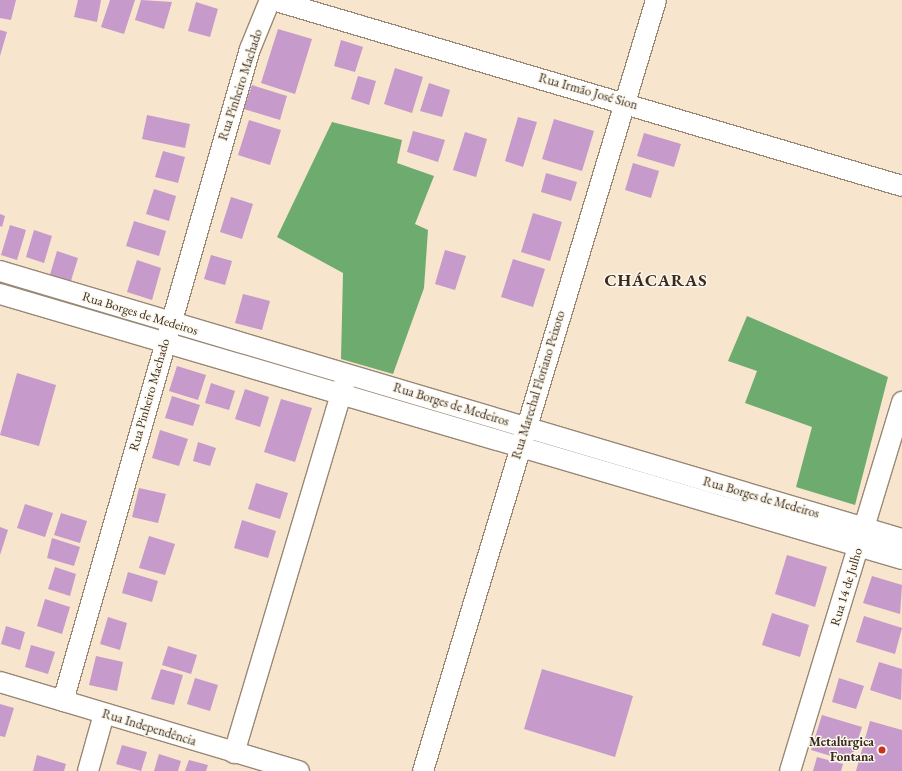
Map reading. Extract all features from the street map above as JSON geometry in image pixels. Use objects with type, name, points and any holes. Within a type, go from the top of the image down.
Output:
[{"type":"street","name":"Rua Irmão José Sion","points":[[272,0],[902,186]]},
{"type":"street","name":"Rua Pinheiro Machado","points":[[63,701],[250,49],[272,0]]},
{"type":"street","name":"Rua Marechal Floriano Peixoto","points":[[423,771],[656,0]]},
{"type":"street","name":"Rua Borges de Medeiros","points":[[0,271],[342,393],[524,438],[862,537],[902,559]]},
{"type":"street","name":"Rua Borges de Medeiros","points":[[0,294],[347,374],[524,438]]},
{"type":"street","points":[[234,754],[347,374]]},
{"type":"street","name":"Rua 14 de Julho","points":[[790,771],[902,402]]},
{"type":"street","name":"Rua Borges de Medeiros","points":[[862,537],[902,539]]},
{"type":"street","name":"Rua Independência","points":[[0,682],[234,754],[299,771]]},
{"type":"street","points":[[88,771],[104,714]]},
{"type":"green space","points":[[332,122],[402,140],[397,163],[434,176],[415,224],[428,230],[424,288],[393,374],[341,359],[343,273],[277,237]]},
{"type":"green space","points":[[747,316],[888,377],[855,505],[796,487],[812,427],[745,403],[757,371],[728,361]]},
{"type":"building","points":[[0,0],[16,0],[11,20],[0,18]]},
{"type":"building","points":[[78,0],[101,0],[97,22],[74,17]]},
{"type":"building","points":[[110,0],[135,0],[124,34],[101,27]]},
{"type":"building","points":[[141,0],[172,2],[164,29],[135,20]]},
{"type":"building","points":[[196,2],[218,9],[210,37],[188,31]]},
{"type":"building","points":[[278,29],[312,39],[295,94],[261,83]]},
{"type":"building","points":[[0,30],[7,32],[0,56]]},
{"type":"building","points":[[341,40],[363,47],[355,72],[334,66]]},
{"type":"building","points":[[395,68],[423,77],[412,113],[384,104]]},
{"type":"building","points":[[358,76],[376,81],[369,105],[351,99]]},
{"type":"building","points":[[429,83],[450,90],[442,117],[420,111]]},
{"type":"building","points":[[252,85],[287,96],[280,120],[244,109]]},
{"type":"building","points":[[147,115],[190,124],[185,148],[142,139]]},
{"type":"building","points":[[518,117],[537,122],[523,167],[505,161]]},
{"type":"building","points":[[554,119],[594,131],[582,171],[542,159]]},
{"type":"building","points":[[249,120],[281,130],[270,165],[238,155]]},
{"type":"building","points":[[413,131],[445,140],[438,162],[407,152]]},
{"type":"building","points":[[465,132],[487,139],[476,177],[453,170]]},
{"type":"building","points":[[644,133],[681,144],[674,167],[637,156]]},
{"type":"building","points":[[163,151],[185,157],[178,183],[155,177]]},
{"type":"building","points":[[633,163],[659,171],[651,198],[625,190]]},
{"type":"building","points":[[546,173],[577,182],[571,201],[541,192]]},
{"type":"building","points":[[154,189],[176,196],[169,221],[146,214]]},
{"type":"building","points":[[231,197],[253,204],[242,239],[220,232]]},
{"type":"building","points":[[533,213],[562,222],[550,261],[521,252]]},
{"type":"building","points":[[0,214],[5,216],[2,227],[0,226]]},
{"type":"building","points":[[134,221],[166,231],[159,256],[126,246]]},
{"type":"building","points":[[10,225],[26,230],[17,260],[1,255]]},
{"type":"building","points":[[34,230],[52,236],[44,263],[26,257]]},
{"type":"building","points":[[445,250],[466,256],[455,290],[435,284]]},
{"type":"building","points":[[57,251],[78,258],[70,284],[49,278]]},
{"type":"building","points":[[211,255],[232,261],[225,285],[204,279]]},
{"type":"building","points":[[513,259],[545,269],[533,307],[501,297]]},
{"type":"building","points":[[137,260],[161,268],[152,300],[127,292]]},
{"type":"building","points":[[243,294],[270,301],[262,330],[235,323]]},
{"type":"building","points":[[177,366],[206,375],[198,400],[169,391]]},
{"type":"building","points":[[17,373],[56,385],[39,446],[0,435]]},
{"type":"building","points":[[211,383],[235,391],[229,410],[205,403]]},
{"type":"building","points":[[245,389],[269,397],[260,427],[235,419]]},
{"type":"building","points":[[172,396],[200,405],[193,426],[165,418]]},
{"type":"building","points":[[281,399],[312,408],[295,462],[264,452]]},
{"type":"building","points":[[160,430],[188,439],[179,466],[152,458]]},
{"type":"building","points":[[198,442],[216,448],[210,466],[193,461]]},
{"type":"building","points":[[256,483],[288,493],[280,519],[248,509]]},
{"type":"building","points":[[139,488],[166,494],[158,523],[132,517]]},
{"type":"building","points":[[25,504],[53,513],[45,537],[17,528]]},
{"type":"building","points":[[61,513],[87,521],[80,543],[54,535]]},
{"type":"building","points":[[242,520],[276,531],[268,558],[234,548]]},
{"type":"building","points":[[0,527],[8,530],[0,555]]},
{"type":"building","points":[[149,536],[175,544],[165,575],[139,568]]},
{"type":"building","points":[[52,538],[80,547],[74,566],[47,558]]},
{"type":"building","points":[[787,555],[827,567],[815,607],[775,594]]},
{"type":"building","points":[[55,567],[76,574],[70,596],[48,589]]},
{"type":"building","points":[[128,572],[158,581],[152,602],[122,593]]},
{"type":"building","points":[[872,576],[902,585],[900,614],[863,603]]},
{"type":"building","points":[[45,599],[70,607],[62,634],[37,626]]},
{"type":"building","points":[[772,613],[809,625],[800,657],[762,645]]},
{"type":"building","points":[[864,616],[902,628],[895,654],[856,642]]},
{"type":"building","points":[[108,617],[127,623],[120,650],[100,644]]},
{"type":"building","points":[[6,626],[25,632],[20,650],[1,644]]},
{"type":"building","points":[[31,645],[55,652],[48,674],[25,667]]},
{"type":"building","points":[[168,646],[197,655],[191,674],[162,665]]},
{"type":"building","points":[[96,656],[123,662],[117,691],[89,685]]},
{"type":"building","points":[[879,662],[902,669],[901,700],[870,690]]},
{"type":"building","points":[[161,669],[183,675],[174,705],[151,699]]},
{"type":"building","points":[[542,669],[633,696],[615,757],[524,729]]},
{"type":"building","points":[[195,678],[218,685],[210,711],[187,704]]},
{"type":"building","points":[[839,678],[864,686],[856,709],[832,702]]},
{"type":"building","points":[[0,704],[14,708],[5,737],[0,736]]},
{"type":"building","points":[[822,715],[862,727],[851,762],[811,750]]},
{"type":"building","name":"Metalúrgica Fontana","points":[[870,721],[902,730],[902,771],[856,771]]},
{"type":"building","points":[[122,745],[147,752],[141,771],[116,764]]},
{"type":"building","points":[[159,754],[181,761],[178,771],[154,771]]},
{"type":"building","points":[[37,755],[66,764],[64,771],[33,771]]},
{"type":"building","points":[[817,757],[843,764],[841,771],[813,771]]},
{"type":"building","points":[[189,760],[208,765],[206,771],[185,771]]},
{"type":"place","name":"Metalúrgica Fontana","points":[[882,750]]},
{"type":"district","name":"CHÁCARAS","points":[[656,281]]}]
